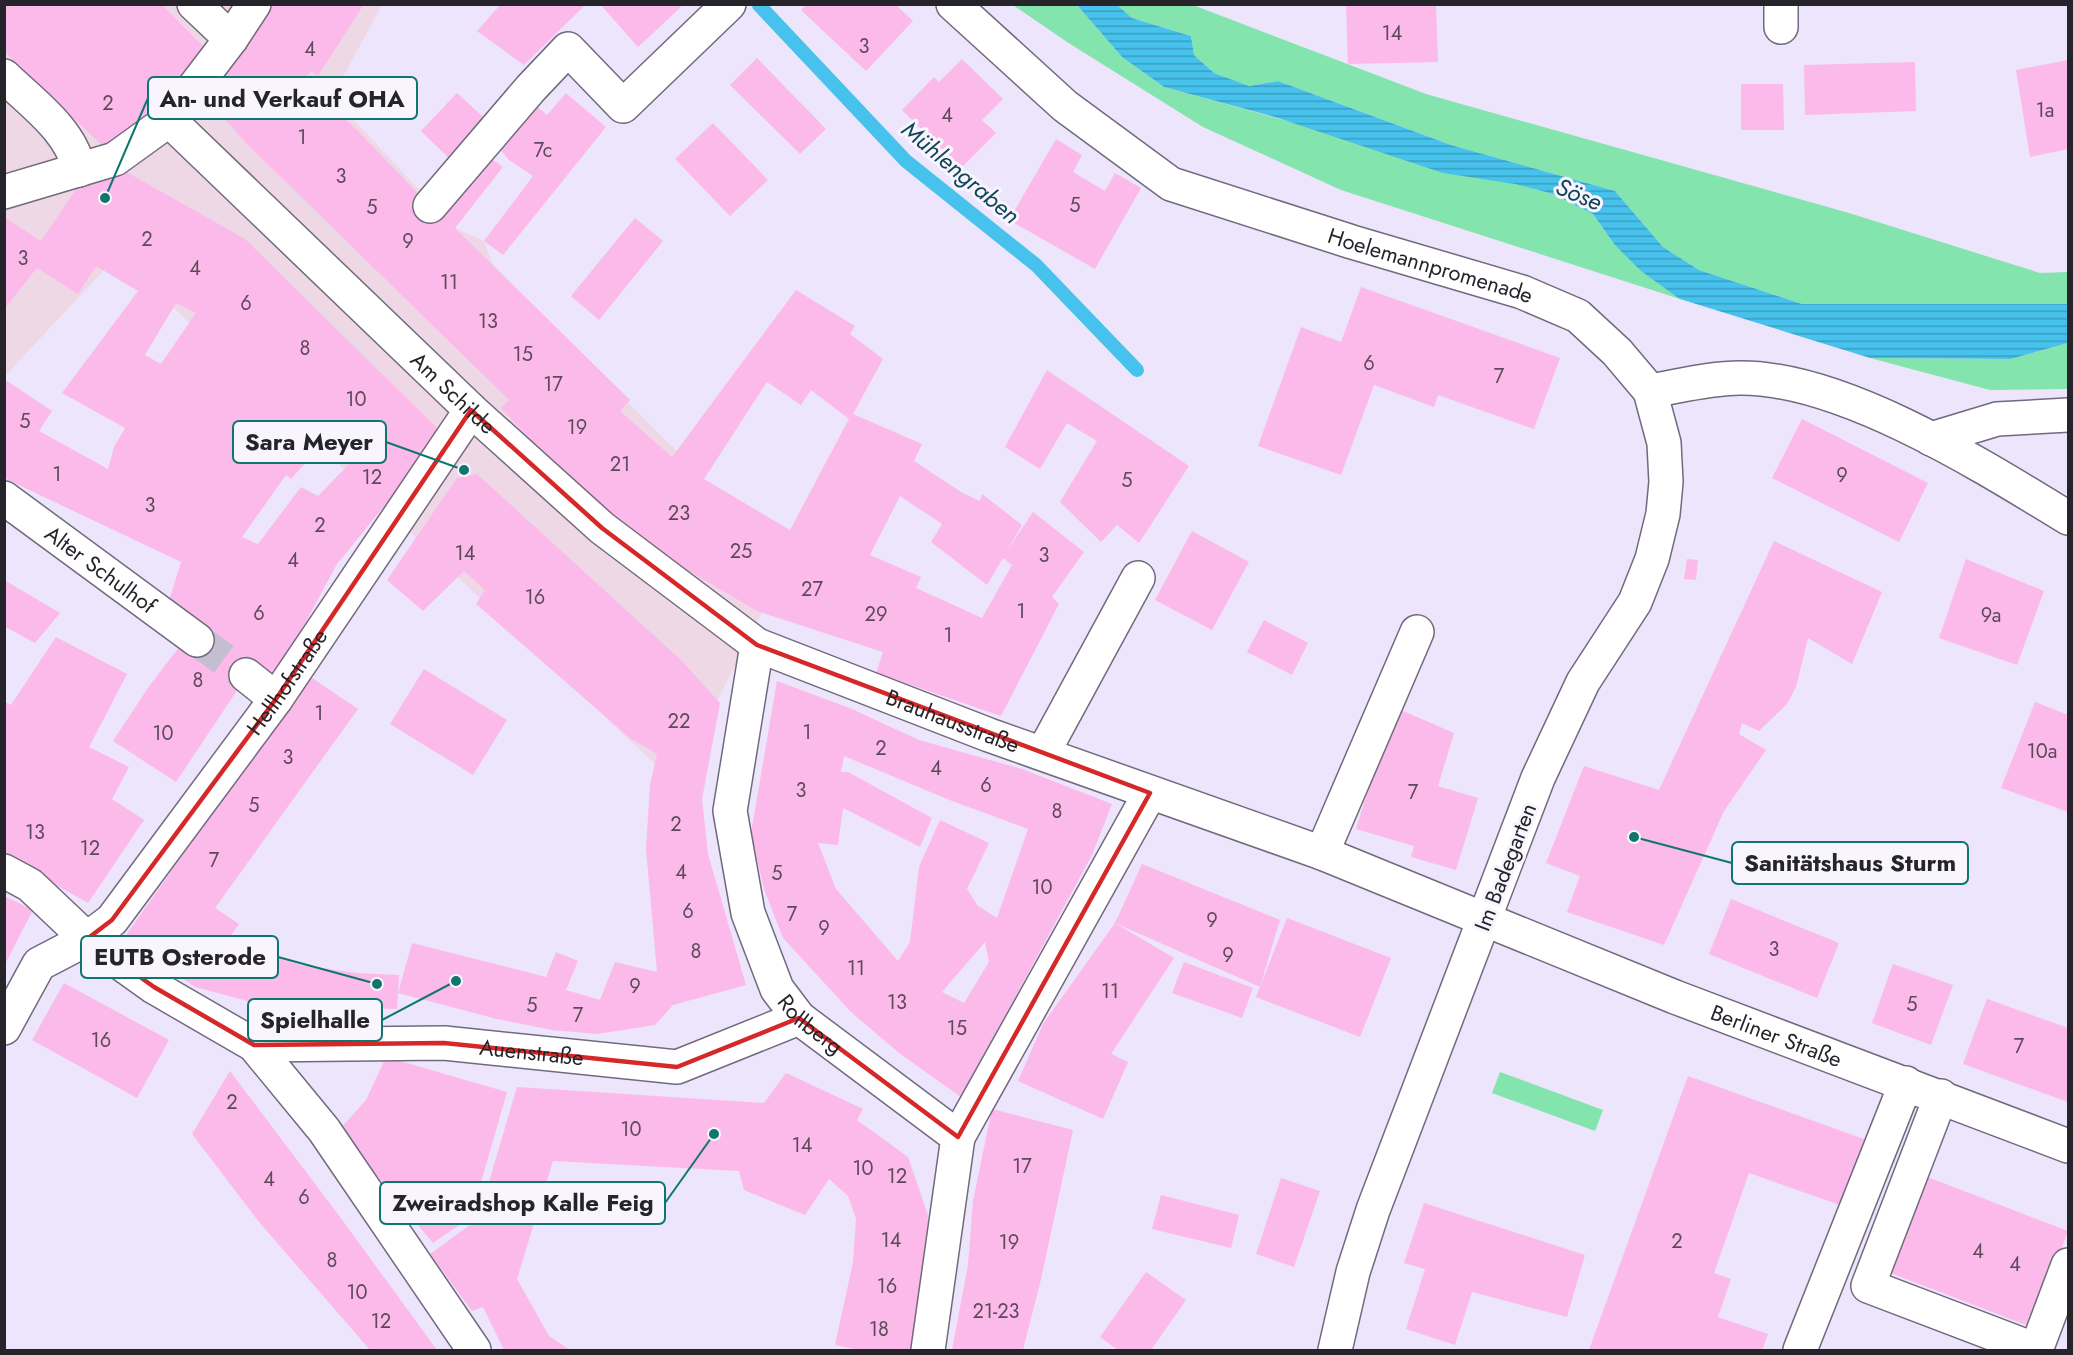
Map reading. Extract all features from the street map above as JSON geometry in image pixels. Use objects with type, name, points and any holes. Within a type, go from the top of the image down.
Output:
[{"type":"street","points":[[194,4],[231,39]]},
{"type":"street","points":[[4,192],[115,159],[169,120],[231,39],[254,4]]},
{"type":"street","points":[[429,206],[568,49],[623,106],[729,4]]},
{"type":"street","name":"Hoelemannpromenade","points":[[953,4],[1065,106],[1171,184],[1352,242],[1522,292],[1569,312],[1578,316],[1617,352],[1650,391]]},
{"type":"street","points":[[4,76],[66,137],[76,154],[79,170]]},
{"type":"street","name":"Am Schilde","points":[[169,120],[471,410],[602,528],[757,645]]},
{"type":"street","points":[[1650,391],[1740,377],[1761,379],[1837,397],[1931,439],[2068,518]]},
{"type":"street","name":"Im Badegarten","points":[[1332,1348],[1373,1210],[1538,778],[1583,682],[1635,602],[1652,559],[1664,514],[1666,482],[1664,443],[1650,391]]},
{"type":"street","name":"Hellhofstraße","points":[[4,1028],[39,964],[87,939],[112,920],[276,699],[471,410]]},
{"type":"street","points":[[1931,439],[1997,419],[2068,415]]},
{"type":"street","name":"Alter Schulhof","points":[[4,498],[197,640]]},
{"type":"street","points":[[1043,753],[1138,578]]},
{"type":"street","points":[[1322,854],[1416,632]]},
{"type":"street","name":"Brauhausstraße","points":[[757,645],[1150,794],[1322,854],[1485,921]]},
{"type":"street","name":"Rollberg","points":[[757,645],[730,811],[748,913],[777,989],[799,1018],[958,1137]]},
{"type":"street","points":[[246,675],[276,699]]},
{"type":"street","points":[[928,1350],[958,1137],[1150,794]]},
{"type":"street","points":[[4,871],[30,885],[87,939],[154,987],[254,1045],[324,1130],[474,1350]]},
{"type":"street","name":"Berliner Straße","points":[[1485,921],[1675,997],[2068,1146]]},
{"type":"street","name":"Auenstraße","points":[[254,1045],[444,1043],[677,1067],[799,1018]]},
{"type":"street","points":[[1800,1350],[1906,1083]]},
{"type":"street","points":[[1941,1096],[1868,1286],[2036,1350],[2068,1265]]},
{"type":"highlighted area","points":[[471,410],[602,528],[757,645],[1150,793],[958,1137],[799,1018],[677,1067],[444,1043],[254,1045],[154,987],[87,939],[112,920],[276,699]]},
{"type":"shaded area","points":[[5,5],[382,5],[332,97],[455,228],[484,241],[493,266],[704,479],[796,546],[675,783],[118,255],[5,376]]},
{"type":"green space","points":[[1013,5],[1077,5],[1122,57],[1164,87],[1553,194],[1593,214],[1614,244],[1680,299],[1341,190],[1203,127],[1067,42]]},
{"type":"green space","points":[[1117,5],[1193,5],[1426,94],[1849,213],[2040,273],[2068,272],[2068,304],[1802,304],[1699,270],[1663,247],[1615,191],[1451,145],[1278,81],[1248,86],[1214,73],[1194,55],[1191,36],[1132,18]]},
{"type":"green space","points":[[2068,343],[2068,389],[1990,390],[1870,358],[2011,359]]},
{"type":"green space","points":[[1500,1072],[1603,1110],[1595,1131],[1492,1093]]},
{"type":"water","name":"Söse","points":[[1077,5],[1117,5],[1132,18],[1191,36],[1194,55],[1214,73],[1249,86],[1278,81],[1451,145],[1615,191],[1663,247],[1699,270],[1802,304],[2068,304],[2068,343],[2011,359],[1870,358],[1680,299],[1641,271],[1614,244],[1593,214],[1553,194],[1515,184],[1443,173],[1278,118],[1164,87],[1122,57]]},
{"type":"building","points":[[4,4],[161,4],[209,52],[110,153],[4,51]]},
{"type":"building","points":[[273,4],[364,4],[318,76],[311,71],[303,81],[356,129],[430,206],[481,151],[503,167],[455,228],[630,400],[620,411],[672,457],[796,290],[855,326],[850,334],[883,359],[853,414],[922,444],[914,461],[961,492],[980,501],[982,494],[1022,525],[1007,551],[1033,512],[1084,552],[1052,597],[1059,604],[1001,716],[876,673],[883,652],[757,611],[689,571],[626,529],[534,444],[501,408],[509,400],[248,145],[208,101],[219,71]],"holes":[[[767,382],[801,405],[811,390],[849,419],[790,530],[704,479]],[[900,496],[942,524],[931,542],[987,585],[1003,558],[1012,565],[982,618],[916,588],[921,577],[870,555]]]},
{"type":"building","points":[[501,4],[586,4],[524,65],[477,31]]},
{"type":"building","points":[[600,4],[678,4],[681,7],[638,47]]},
{"type":"building","points":[[807,4],[895,4],[913,21],[866,71],[801,10]]},
{"type":"building","points":[[1346,4],[1436,4],[1438,62],[1348,64]]},
{"type":"building","points":[[757,58],[826,129],[800,154],[730,85]]},
{"type":"building","points":[[962,59],[1003,99],[982,120],[996,133],[961,168],[902,110],[934,77],[939,82]]},
{"type":"building","points":[[2068,60],[2068,149],[2030,157],[2016,70]]},
{"type":"building","points":[[1915,62],[1916,111],[1805,115],[1804,65]]},
{"type":"building","points":[[1741,84],[1783,84],[1784,130],[1741,130]]},
{"type":"building","points":[[457,93],[490,123],[456,165],[421,131]]},
{"type":"building","points":[[566,93],[606,127],[503,255],[484,241],[533,176],[509,160],[492,140],[528,99],[547,115]]},
{"type":"building","points":[[713,123],[768,180],[730,216],[675,159]]},
{"type":"building","points":[[1056,139],[1082,155],[1073,172],[1105,191],[1115,173],[1141,188],[1095,269],[1009,220]]},
{"type":"building","points":[[123,170],[245,239],[443,434],[337,564],[276,677],[254,665],[176,782],[113,741],[150,685],[183,642],[167,607],[181,562],[4,478],[4,379],[52,411],[39,431],[108,469],[114,447],[125,428],[62,393],[138,291],[96,266],[78,294],[37,268],[4,309],[4,217],[41,241],[78,186]],"holes":[[[176,303],[196,313],[161,364],[145,355]],[[336,429],[353,447],[347,455],[354,459],[318,496],[301,487],[258,544],[242,537],[286,475],[291,479]]]},
{"type":"building","points":[[635,218],[663,241],[599,320],[571,296]]},
{"type":"building","points":[[1361,287],[1560,358],[1534,429],[1438,395],[1434,407],[1374,385],[1341,475],[1258,446],[1301,327],[1341,342]]},
{"type":"building","points":[[1047,370],[1189,466],[1139,543],[1117,525],[1101,542],[1060,502],[1097,441],[1067,423],[1040,469],[1005,447]]},
{"type":"building","points":[[1802,419],[1928,483],[1899,542],[1772,478]]},
{"type":"building","points":[[477,474],[682,661],[720,703],[702,799],[708,854],[746,985],[673,1005],[655,1025],[597,1034],[552,1030],[497,1019],[398,993],[412,943],[546,977],[556,952],[578,961],[566,990],[600,1000],[615,962],[657,972],[646,849],[650,785],[657,754],[630,738],[476,604],[485,590],[464,571],[423,611],[387,580],[457,478]]},
{"type":"building","points":[[1192,531],[1249,562],[1212,630],[1155,600]]},
{"type":"building","points":[[1774,541],[1882,592],[1852,664],[1808,638],[1796,687],[1787,704],[1759,731],[1742,723],[1739,734],[1766,750],[1724,811],[1664,945],[1567,912],[1580,876],[1546,863],[1584,766],[1659,790]]},
{"type":"building","points":[[1687,559],[1698,560],[1696,580],[1684,579]]},
{"type":"building","points":[[1966,559],[2044,591],[2017,665],[1939,638]]},
{"type":"building","points":[[4,580],[60,613],[35,643],[4,626]]},
{"type":"building","points":[[1264,620],[1308,643],[1292,675],[1247,652]]},
{"type":"building","points":[[56,637],[127,674],[89,747],[129,767],[112,799],[144,820],[88,903],[5,856],[5,702],[11,705]]},
{"type":"building","points":[[424,669],[507,720],[473,775],[390,724]]},
{"type":"building","points":[[309,676],[358,709],[215,908],[239,924],[226,942],[301,965],[356,973],[399,975],[397,1009],[270,1007],[195,987],[124,938]]},
{"type":"building","points":[[777,681],[852,709],[919,740],[1022,769],[1112,804],[1092,855],[961,1097],[899,1053],[851,1012],[783,938],[764,889],[751,833]],"holes":[[[844,756],[952,801],[1028,829],[997,918],[978,906],[967,889],[989,843],[940,820],[919,867],[910,942],[898,961],[836,889],[818,843],[838,845],[843,808],[920,847],[932,818],[848,772],[841,772]],[[985,942],[989,962],[964,1003],[942,992]]]},
{"type":"building","points":[[2035,702],[2068,715],[2068,812],[2001,788]]},
{"type":"building","points":[[1394,707],[1454,733],[1438,786],[1478,798],[1456,870],[1411,857],[1414,846],[1356,829]]},
{"type":"building","points":[[1142,864],[1280,920],[1260,987],[1115,923]]},
{"type":"building","points":[[4,896],[33,910],[4,966]]},
{"type":"building","points":[[1731,899],[1839,943],[1817,998],[1709,954]]},
{"type":"building","points":[[1287,918],[1391,958],[1360,1037],[1256,997]]},
{"type":"building","points":[[1115,923],[1174,958],[1111,1054],[1128,1062],[1103,1119],[1018,1081],[1043,1024]]},
{"type":"building","points":[[1184,962],[1253,988],[1242,1018],[1172,993]]},
{"type":"building","points":[[1893,964],[1953,985],[1931,1045],[1872,1023]]},
{"type":"building","points":[[64,983],[169,1040],[137,1098],[32,1040]]},
{"type":"building","points":[[1987,999],[2068,1028],[2068,1102],[1963,1064]]},
{"type":"building","points":[[386,1057],[507,1092],[471,1217],[433,1243],[339,1130],[366,1100]]},
{"type":"building","points":[[230,1071],[437,1350],[370,1350],[259,1222],[192,1134]]},
{"type":"building","points":[[786,1073],[863,1109],[857,1120],[908,1157],[928,1215],[927,1276],[916,1350],[859,1350],[835,1345],[853,1262],[856,1219],[848,1196],[829,1179],[805,1215],[744,1190],[739,1171],[553,1161],[517,1279],[549,1336],[570,1350],[504,1350],[483,1307],[472,1311],[430,1254],[478,1219],[517,1087],[764,1103]]},
{"type":"building","points":[[1688,1076],[1875,1143],[1851,1209],[1749,1173],[1714,1273],[1731,1279],[1718,1317],[1768,1334],[1762,1350],[1589,1350]]},
{"type":"building","points":[[992,1109],[1073,1130],[1041,1279],[1023,1350],[952,1350],[968,1265],[973,1201]]},
{"type":"building","points":[[1925,1176],[2068,1231],[2031,1327],[1888,1272]]},
{"type":"building","points":[[1281,1178],[1320,1191],[1294,1267],[1256,1254]]},
{"type":"building","points":[[1161,1195],[1239,1215],[1231,1248],[1152,1229]]},
{"type":"building","points":[[1424,1203],[1585,1255],[1567,1317],[1472,1292],[1455,1345],[1406,1329],[1425,1269],[1404,1263]]},
{"type":"building","points":[[1146,1272],[1186,1300],[1151,1350],[1118,1350],[1100,1337]]},
{"type":"waterway","name":"Mühlengraben","points":[[759,5],[906,161],[1036,265],[1137,370]]},
{"type":"tunnel","points":[[197,640],[246,675]]},
{"type":"place","name":"An- und Verkauf OHA","points":[[105,198]]},
{"type":"place","name":"Sara Meyer","points":[[464,470]]},
{"type":"place","name":"Sanitätshaus Sturm","points":[[1634,837]]},
{"type":"place","name":"Spielhalle","points":[[456,981]]},
{"type":"place","name":"EUTB Osterode","points":[[377,984]]},
{"type":"place","name":"Zweiradshop Kalle Feig","points":[[714,1134]]}]
